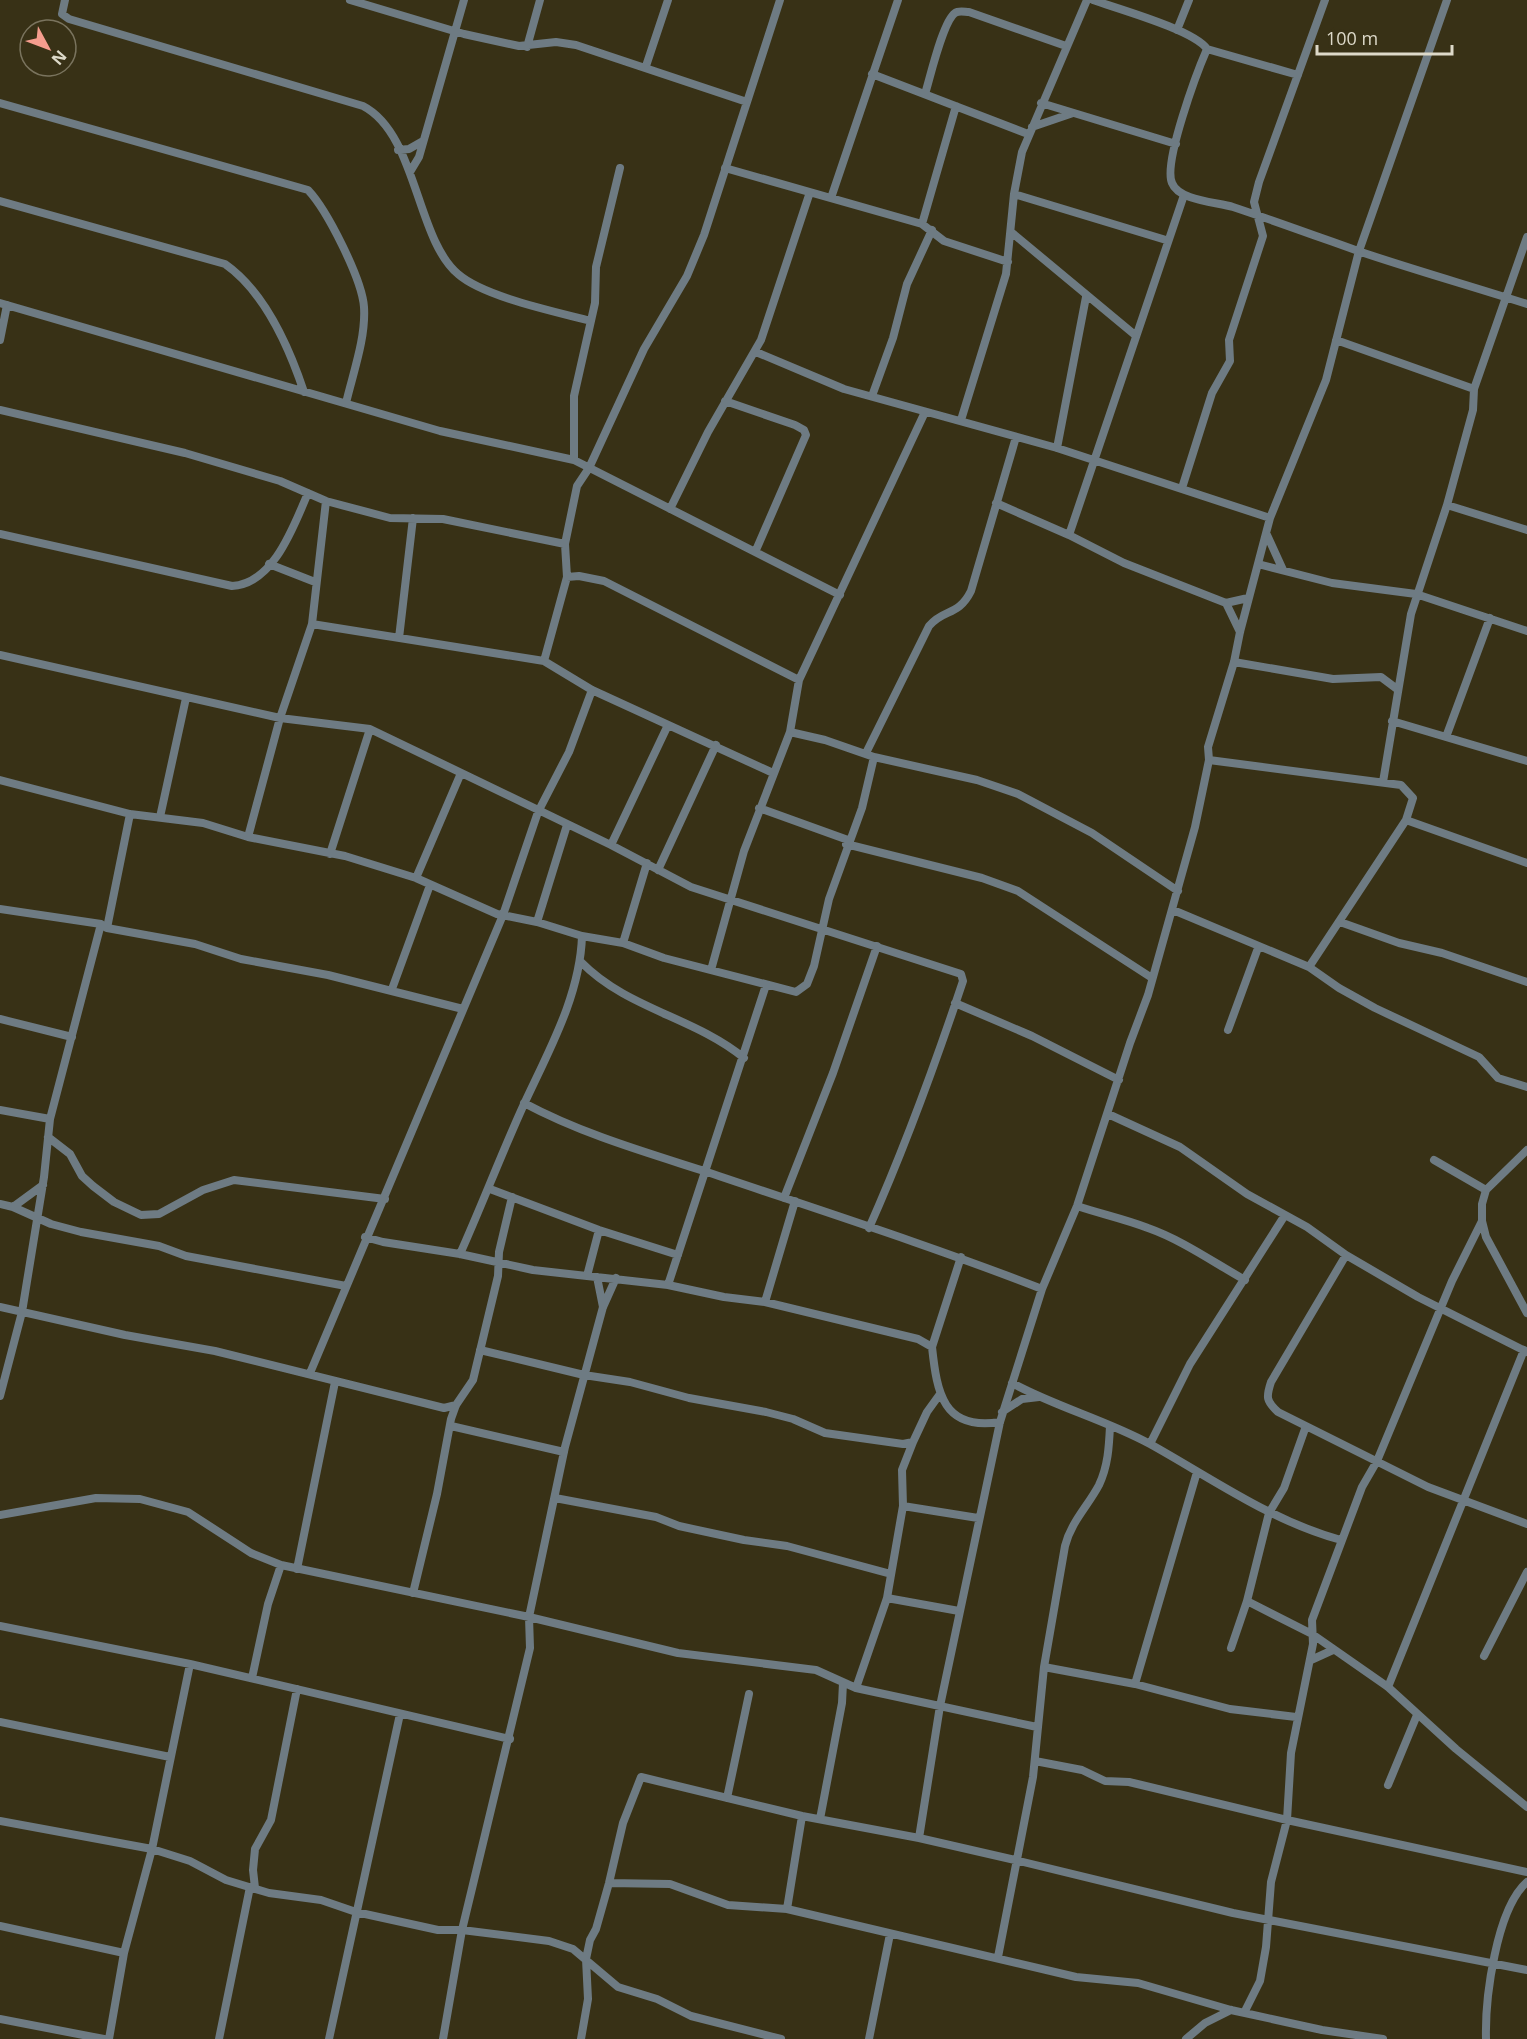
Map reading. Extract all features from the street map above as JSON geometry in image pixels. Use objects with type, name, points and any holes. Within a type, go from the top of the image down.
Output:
[{"type":"street","points":[[65,0],[62,14],[69,19],[363,106],[382,120],[410,172],[438,245],[456,273],[511,298],[591,321]]},
{"type":"street","points":[[350,0],[369,3],[454,31],[527,47],[556,42],[576,45],[646,66],[747,102]]},
{"type":"street","points":[[410,172],[416,165],[464,0]]},
{"type":"street","points":[[527,47],[540,0]]},
{"type":"street","points":[[646,66],[668,0]]},
{"type":"street","points":[[544,661],[567,577],[565,544],[577,486],[589,468],[644,350],[687,276],[704,235],[780,0]]},
{"type":"street","points":[[831,198],[898,0]]},
{"type":"street","points":[[961,420],[1008,262],[1014,194],[1030,131],[1087,0]]},
{"type":"street","points":[[1093,0],[1177,30],[1200,42],[1207,49],[1298,75]]},
{"type":"street","points":[[1177,30],[1188,0]]},
{"type":"street","points":[[1182,488],[1209,401],[1230,361],[1229,340],[1263,236],[1254,202],[1259,182],[1325,0]]},
{"type":"street","points":[[919,1838],[940,1706],[1002,1412],[1042,1289],[1077,1206],[1148,995],[1178,891],[1209,760],[1208,747],[1234,662],[1248,598],[1270,518],[1312,418],[1336,340],[1359,251],[1447,0]]},
{"type":"street","points":[[925,94],[946,28],[954,13],[959,11],[969,12],[1066,46]]},
{"type":"street","points":[[1207,49],[1169,169],[1174,189],[1184,195],[1259,216],[1359,251],[1527,304]]},
{"type":"street","points":[[872,74],[1030,131],[1076,113]]},
{"type":"street","points":[[0,103],[308,190],[319,201],[343,248],[364,308],[359,347],[346,403]]},
{"type":"street","points":[[1041,103],[1176,144]]},
{"type":"street","points":[[922,224],[956,106]]},
{"type":"street","points":[[398,150],[409,149],[423,141]]},
{"type":"street","points":[[574,460],[574,396],[591,321],[596,267],[620,168]]},
{"type":"street","points":[[725,168],[922,224],[944,241],[1008,262]]},
{"type":"street","points":[[670,509],[725,401],[756,352],[810,192]]},
{"type":"street","points":[[1014,194],[1166,240]]},
{"type":"street","points":[[1069,535],[1166,240],[1184,195]]},
{"type":"street","points":[[0,201],[225,264],[244,279],[270,317],[304,392]]},
{"type":"street","points":[[872,396],[893,338],[907,284],[932,230]]},
{"type":"street","points":[[1011,232],[1086,297],[1135,335]]},
{"type":"street","points":[[1383,782],[1397,689],[1416,594],[1447,505],[1473,410],[1474,389],[1527,237]]},
{"type":"street","points":[[1057,448],[1086,297]]},
{"type":"street","points":[[0,340],[3,304],[440,431],[574,460],[756,550],[840,595]]},
{"type":"street","points":[[1336,340],[1474,389]]},
{"type":"street","points":[[756,352],[814,378],[925,412],[1057,448],[1270,518]]},
{"type":"street","points":[[725,401],[795,426],[804,430],[806,435],[756,550]]},
{"type":"street","points":[[0,410],[185,453],[280,481],[326,501],[390,518],[443,519],[565,544]]},
{"type":"street","points":[[711,970],[759,808],[790,732],[792,709],[800,680],[925,412]]},
{"type":"street","points":[[0,780],[130,814],[203,823],[248,837],[330,854],[417,878],[503,915],[537,922],[582,936],[623,943],[664,958],[796,992],[802,989],[814,966],[829,899],[847,842],[862,808],[870,755],[929,626],[941,616],[965,604],[971,591],[1016,437]]},
{"type":"street","points":[[0,534],[232,586],[250,581],[269,564],[287,540],[308,493]]},
{"type":"street","points":[[248,837],[280,717],[312,624],[326,501]]},
{"type":"street","points":[[996,504],[1069,535],[1124,563],[1226,603],[1248,598]]},
{"type":"street","points":[[1447,505],[1527,530]]},
{"type":"street","points":[[399,638],[413,518]]},
{"type":"street","points":[[1267,535],[1283,570]]},
{"type":"street","points":[[269,564],[315,582]]},
{"type":"street","points":[[1258,564],[1332,584],[1416,594],[1527,631]]},
{"type":"street","points":[[567,577],[579,576],[604,581],[800,680]]},
{"type":"street","points":[[1226,603],[1240,632]]},
{"type":"street","points":[[1446,737],[1490,618]]},
{"type":"street","points":[[312,624],[544,661],[592,690],[773,773]]},
{"type":"street","points":[[0,655],[280,717],[370,729],[538,812],[611,845],[691,887],[961,974],[963,981],[921,1105],[868,1228]]},
{"type":"street","points":[[1234,662],[1333,679],[1381,677],[1397,689]]},
{"type":"street","points":[[310,1373],[365,1237],[385,1198],[503,915],[538,812],[569,752],[592,690]]},
{"type":"street","points":[[159,817],[186,698]]},
{"type":"street","points":[[1392,721],[1527,761]]},
{"type":"street","points":[[611,845],[668,725]]},
{"type":"street","points":[[330,854],[370,729]]},
{"type":"street","points":[[790,732],[870,755],[908,762],[1018,794],[1092,833],[1178,891]]},
{"type":"street","points":[[658,870],[716,745]]},
{"type":"street","points":[[1209,760],[1401,785],[1410,792],[1413,798],[1406,820],[1310,967]]},
{"type":"street","points":[[417,878],[461,773]]},
{"type":"street","points":[[759,808],[847,842],[982,878],[1018,891],[1152,978]]},
{"type":"street","points":[[0,1396],[22,1312],[43,1185],[50,1119],[104,926],[130,814]]},
{"type":"street","points":[[1406,820],[1527,863]]},
{"type":"street","points":[[537,922],[567,825]]},
{"type":"street","points":[[623,943],[647,864]]},
{"type":"street","points":[[392,990],[430,885]]},
{"type":"street","points":[[0,909],[195,944],[241,959],[392,990],[463,1009]]},
{"type":"street","points":[[1173,910],[1258,948],[1310,967],[1339,988],[1375,1008],[1479,1057],[1498,1078],[1527,1087]]},
{"type":"street","points":[[1340,922],[1399,943],[1442,953],[1527,982]]},
{"type":"street","points":[[460,1254],[575,988],[581,962],[582,936]]},
{"type":"street","points":[[784,1198],[833,1073],[877,946]]},
{"type":"street","points":[[1228,1030],[1258,948]]},
{"type":"street","points":[[581,962],[610,988],[668,1018],[698,1028],[722,1040],[744,1058]]},
{"type":"street","points":[[668,1285],[766,985]]},
{"type":"street","points":[[955,1003],[1022,1031],[1119,1080]]},
{"type":"street","points":[[0,1019],[72,1037]]},
{"type":"street","points":[[524,1103],[621,1144],[868,1228],[961,1257],[1042,1289]]},
{"type":"street","points":[[0,1110],[50,1119]]},
{"type":"street","points":[[1108,1114],[1180,1148],[1247,1194],[1285,1215],[1346,1255],[1440,1309],[1526,1351],[1461,1501],[1388,1687]]},
{"type":"street","points":[[48,1137],[70,1154],[82,1176],[93,1186],[114,1202],[141,1215],[165,1212],[203,1190],[234,1180],[385,1198]]},
{"type":"street","points":[[1527,1150],[1486,1190],[1482,1204],[1482,1221],[1486,1237],[1527,1313]]},
{"type":"street","points":[[1434,1160],[1486,1190]]},
{"type":"street","points":[[13,1207],[43,1185]]},
{"type":"street","points":[[490,1189],[599,1230],[678,1255]]},
{"type":"street","points":[[413,1593],[451,1422],[456,1405],[471,1385],[480,1350],[512,1197]]},
{"type":"street","points":[[765,1302],[795,1202]]},
{"type":"street","points":[[0,1204],[81,1232],[159,1246],[186,1256],[346,1286]]},
{"type":"street","points":[[1077,1206],[1147,1227],[1176,1240],[1245,1280]]},
{"type":"street","points":[[1150,1444],[1190,1364],[1285,1215]]},
{"type":"street","points":[[1245,2011],[1260,1981],[1269,1921],[1271,1882],[1287,1820],[1291,1753],[1296,1717],[1311,1660],[1312,1620],[1362,1487],[1377,1461],[1440,1309],[1482,1221]]},
{"type":"street","points":[[599,1230],[592,1277],[603,1307]]},
{"type":"street","points":[[365,1237],[460,1254],[499,1264],[668,1285],[724,1297],[765,1302],[918,1339],[932,1347]]},
{"type":"street","points":[[1346,1255],[1271,1382],[1266,1397],[1278,1412],[1377,1461],[1461,1501],[1527,1524]]},
{"type":"street","points":[[961,1257],[932,1347],[940,1394],[947,1409],[960,1419],[983,1425],[1000,1422]]},
{"type":"street","points":[[443,2039],[462,1930],[510,1739],[530,1648],[529,1617],[564,1452],[603,1307],[616,1278]]},
{"type":"street","points":[[0,1306],[310,1373],[335,1382],[444,1408],[456,1405]]},
{"type":"street","points":[[918,1339],[937,1329]]},
{"type":"street","points":[[480,1350],[584,1376],[610,1378],[689,1398],[766,1412],[793,1419],[825,1433],[903,1444],[913,1443]]},
{"type":"street","points":[[297,1569],[335,1382]]},
{"type":"street","points":[[1012,1383],[1039,1397],[1150,1444],[1269,1513],[1315,1534],[1341,1540]]},
{"type":"street","points":[[856,1688],[887,1598],[903,1506],[902,1470],[927,1412],[940,1394]]},
{"type":"street","points":[[1002,1412],[1022,1399],[1039,1397]]},
{"type":"street","points":[[444,1408],[451,1422],[564,1452]]},
{"type":"street","points":[[927,1412],[947,1409]]},
{"type":"street","points":[[998,1956],[1014,1860],[1035,1761],[1044,1667],[1069,1530],[1100,1483],[1107,1462],[1110,1426]]},
{"type":"street","points":[[1231,1648],[1247,1601],[1269,1513],[1284,1488],[1306,1426]]},
{"type":"street","points":[[1136,1684],[1197,1472]]},
{"type":"street","points":[[0,1515],[96,1498],[140,1499],[188,1512],[250,1553],[281,1565],[529,1617],[678,1653],[816,1670],[856,1688],[1037,1727]]},
{"type":"street","points":[[555,1498],[656,1517],[679,1526],[725,1536],[787,1546],[891,1574]]},
{"type":"street","points":[[903,1506],[978,1518]]},
{"type":"street","points":[[252,1678],[268,1605],[281,1565]]},
{"type":"street","points":[[1484,1656],[1527,1572]]},
{"type":"street","points":[[887,1598],[959,1611]]},
{"type":"street","points":[[1247,1601],[1312,1634],[1388,1687],[1417,1715],[1527,1806]]},
{"type":"street","points":[[0,1626],[190,1664],[510,1739]]},
{"type":"street","points":[[1311,1660],[1333,1650]]},
{"type":"street","points":[[109,2039],[124,1953],[152,1849],[190,1664]]},
{"type":"street","points":[[1044,1667],[1136,1684],[1230,1708],[1296,1717]]},
{"type":"street","points":[[820,1819],[842,1703],[843,1683]]},
{"type":"street","points":[[219,2039],[253,1887],[255,1849],[271,1820],[297,1689]]},
{"type":"street","points":[[727,1798],[749,1694]]},
{"type":"street","points":[[329,2039],[400,1714]]},
{"type":"street","points":[[1388,1785],[1417,1715]]},
{"type":"street","points":[[0,1722],[170,1757]]},
{"type":"street","points":[[1035,1761],[1082,1770],[1105,1780],[1129,1782],[1287,1820],[1527,1872]]},
{"type":"street","points":[[581,2039],[588,1999],[586,1959],[609,1883],[623,1823],[641,1777],[802,1816],[919,1838],[1269,1921],[1527,1970]]},
{"type":"street","points":[[787,1909],[802,1816]]},
{"type":"street","points":[[0,1821],[152,1849],[175,1855],[226,1880],[282,1895],[321,1900],[356,1912],[438,1930],[462,1930],[549,1941],[573,1949],[618,1987],[657,1999],[691,2016],[781,2039]]},
{"type":"street","points":[[1486,2039],[1487,1992],[1493,1962],[1512,1902],[1527,1882]]},
{"type":"street","points":[[609,1883],[670,1884],[728,1905],[787,1909],[890,1934],[998,1956],[1076,1977],[1138,1983],[1231,2010],[1245,2011],[1323,2030],[1383,2039]]},
{"type":"street","points":[[0,1926],[124,1953]]},
{"type":"street","points":[[869,2039],[890,1934]]},
{"type":"street","points":[[1186,2039],[1205,2023],[1231,2010]]},
{"type":"street","points":[[0,2019],[104,2039]]}]
